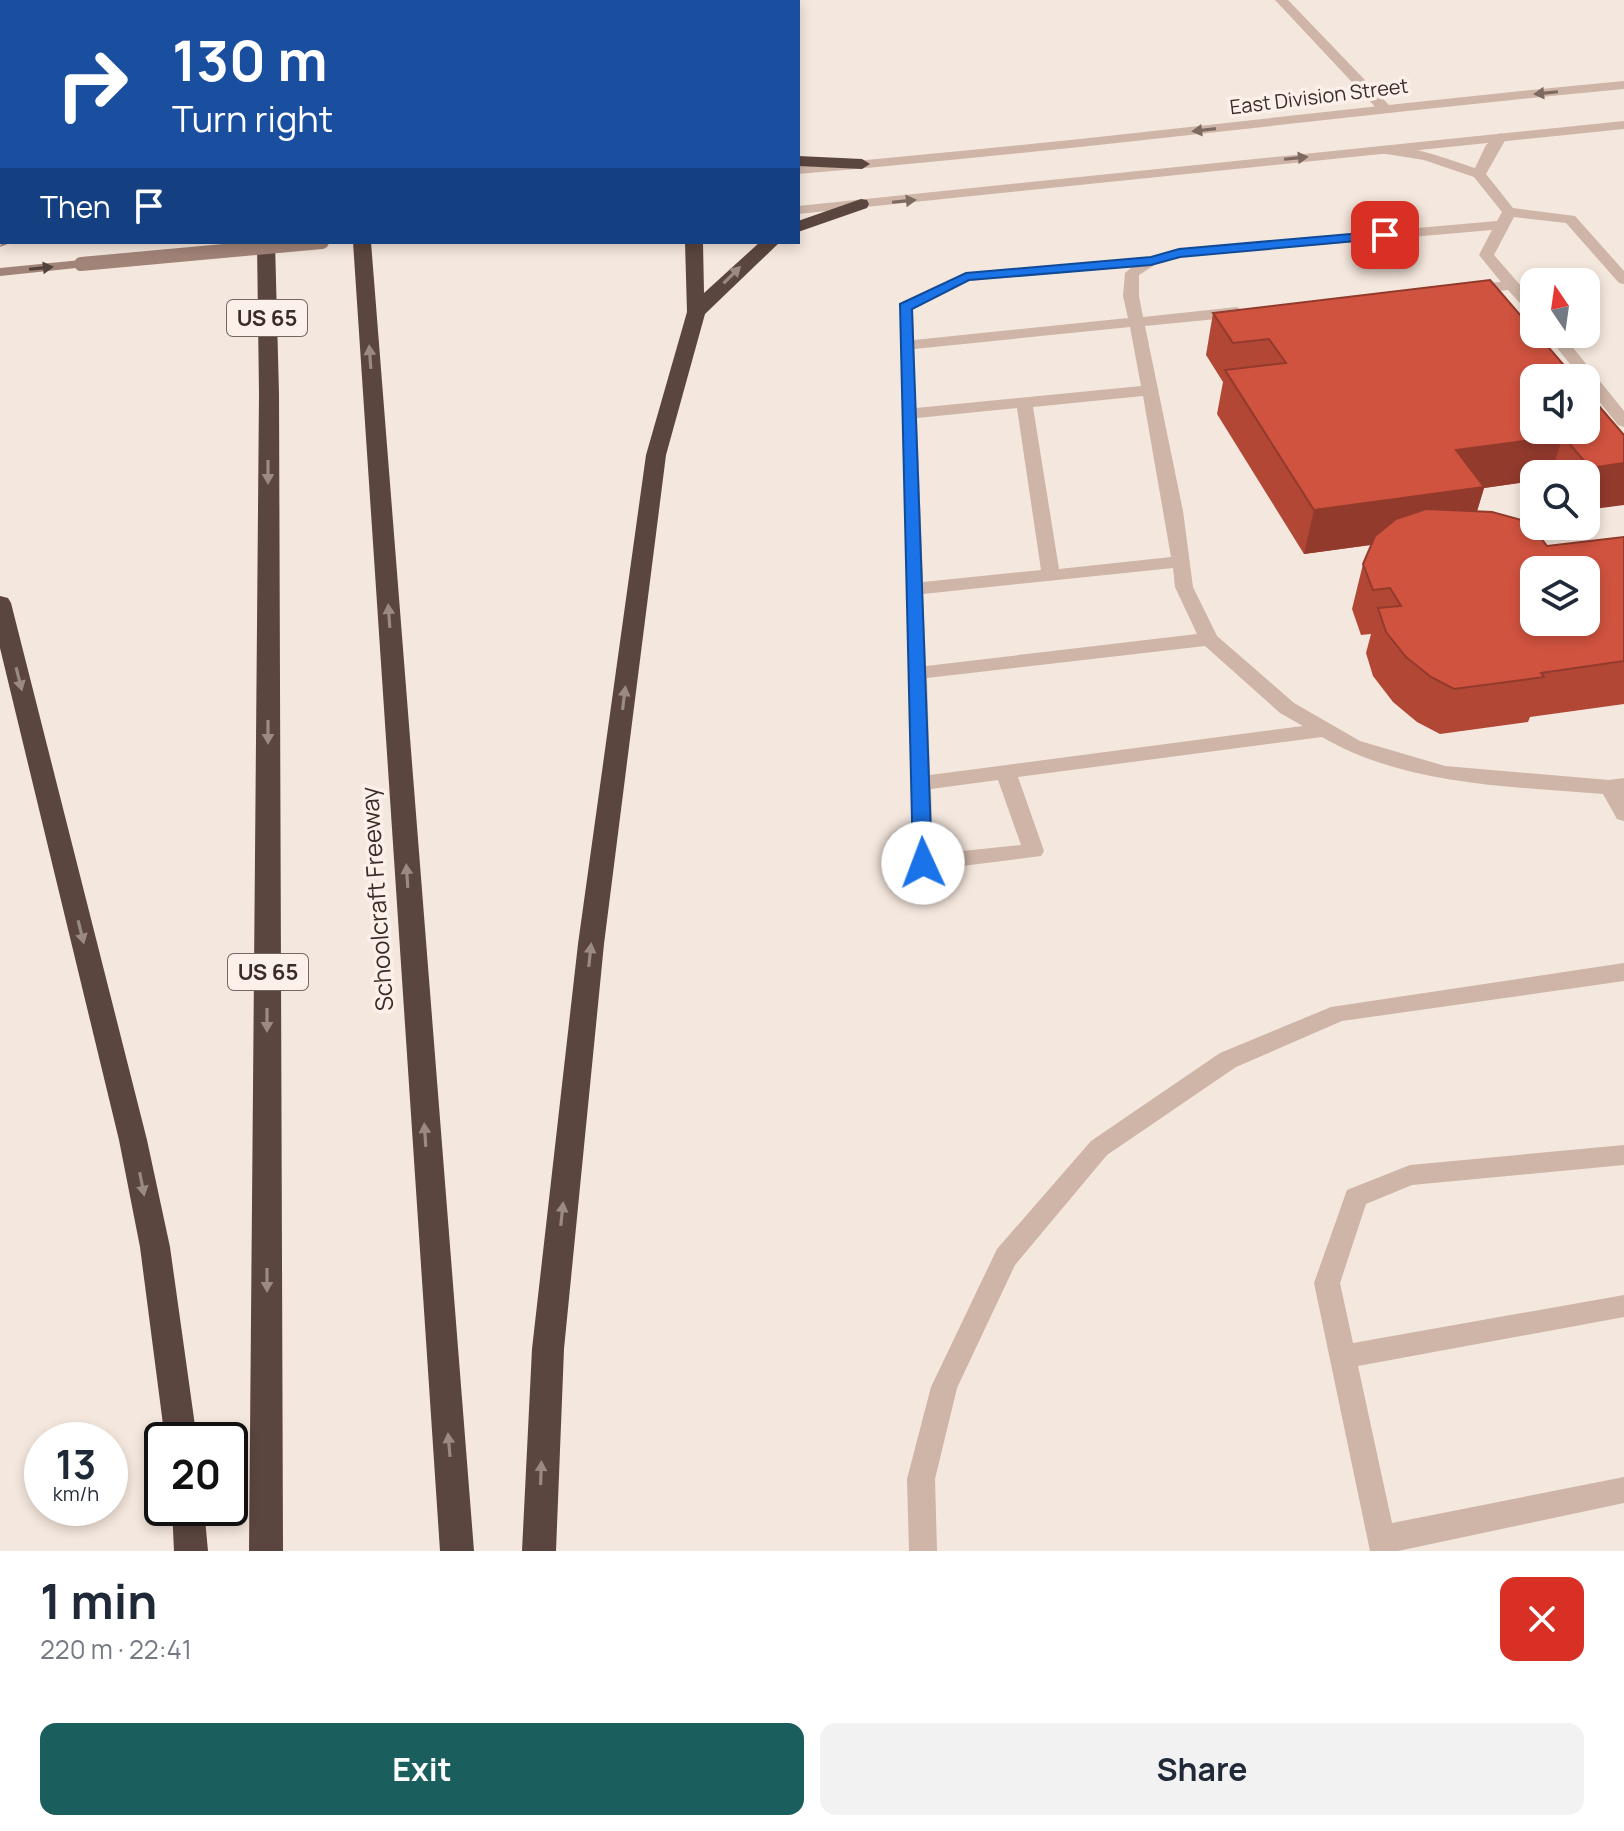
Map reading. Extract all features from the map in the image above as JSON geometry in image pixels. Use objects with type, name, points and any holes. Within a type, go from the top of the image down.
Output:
[{"type":"highway","points":[[800,161],[862,164]]},
{"type":"highway","points":[[800,226],[861,204]]},
{"type":"highway","name":"US 65","points":[[266,244],[269,425],[266,1551]]},
{"type":"highway","name":"Schoolcraft Freeway","points":[[362,244],[457,1551]]},
{"type":"highway","points":[[539,1551],[548,1349],[591,944],[656,455],[696,312],[694,244]]},
{"type":"highway","points":[[696,312],[738,269],[769,244]]},
{"type":"highway","points":[[0,603],[133,1140],[155,1247],[179,1422]]},
{"type":"highway","points":[[189,1526],[191,1551]]},
{"type":"main road","points":[[0,272],[300,244]]},
{"type":"street","points":[[1281,0],[1384,108]]},
{"type":"street","name":"East Division Street","points":[[800,170],[1018,152],[1384,108],[1624,85]]},
{"type":"street","points":[[800,210],[1624,125]]},
{"type":"street","points":[[1479,174],[1500,137]]},
{"type":"street","points":[[1380,149],[1426,156],[1479,174],[1506,218]]},
{"type":"street","points":[[1506,218],[1486,255],[1520,294]]},
{"type":"street","points":[[1006,773],[1034,851],[923,863],[905,307],[966,277],[1151,261],[1179,253],[1506,218],[1570,219],[1624,280]]},
{"type":"street","points":[[1151,261],[1132,273],[1131,296],[1174,511],[1184,587],[1209,639],[1287,708],[1353,746],[1445,773],[1616,786],[1624,814]]},
{"type":"street","points":[[1450,291],[1512,285]]},
{"type":"street","points":[[906,345],[1246,311]]},
{"type":"street","points":[[1565,348],[1624,422]]},
{"type":"street","points":[[909,414],[1150,390]]},
{"type":"street","points":[[1024,403],[1051,575]]},
{"type":"street","points":[[914,589],[1181,562]]},
{"type":"street","points":[[917,673],[1209,639]]},
{"type":"street","points":[[920,783],[1325,730]]},
{"type":"street","points":[[923,1551],[921,1479],[944,1387],[1006,1257],[1099,1148],[1228,1060],[1339,1013],[1624,972]]},
{"type":"street","points":[[1624,1155],[1410,1175],[1356,1197],[1327,1283],[1382,1545],[1624,1490]]},
{"type":"street","points":[[1342,1357],[1624,1306]]},
{"type":"building","points":[[1490,280],[1520,315],[1520,348],[1549,348],[1563,364],[1520,364],[1520,442],[1456,450],[1484,487],[1314,510],[1225,370],[1286,363],[1269,339],[1233,343],[1213,313]]},
{"type":"building","points":[[1600,407],[1624,435],[1624,463],[1600,467],[1600,460],[1583,460],[1570,444],[1600,444]]},
{"type":"building","points":[[1426,509],[1492,512],[1520,520],[1520,540],[1542,540],[1547,546],[1624,537],[1624,661],[1541,673],[1544,677],[1454,689],[1431,677],[1406,657],[1386,632],[1378,608],[1401,606],[1390,588],[1373,590],[1363,564],[1375,536],[1396,519]]},
{"type":"route","points":[[923,863],[905,307],[966,277],[1151,261],[1179,253],[1385,235]]}]
